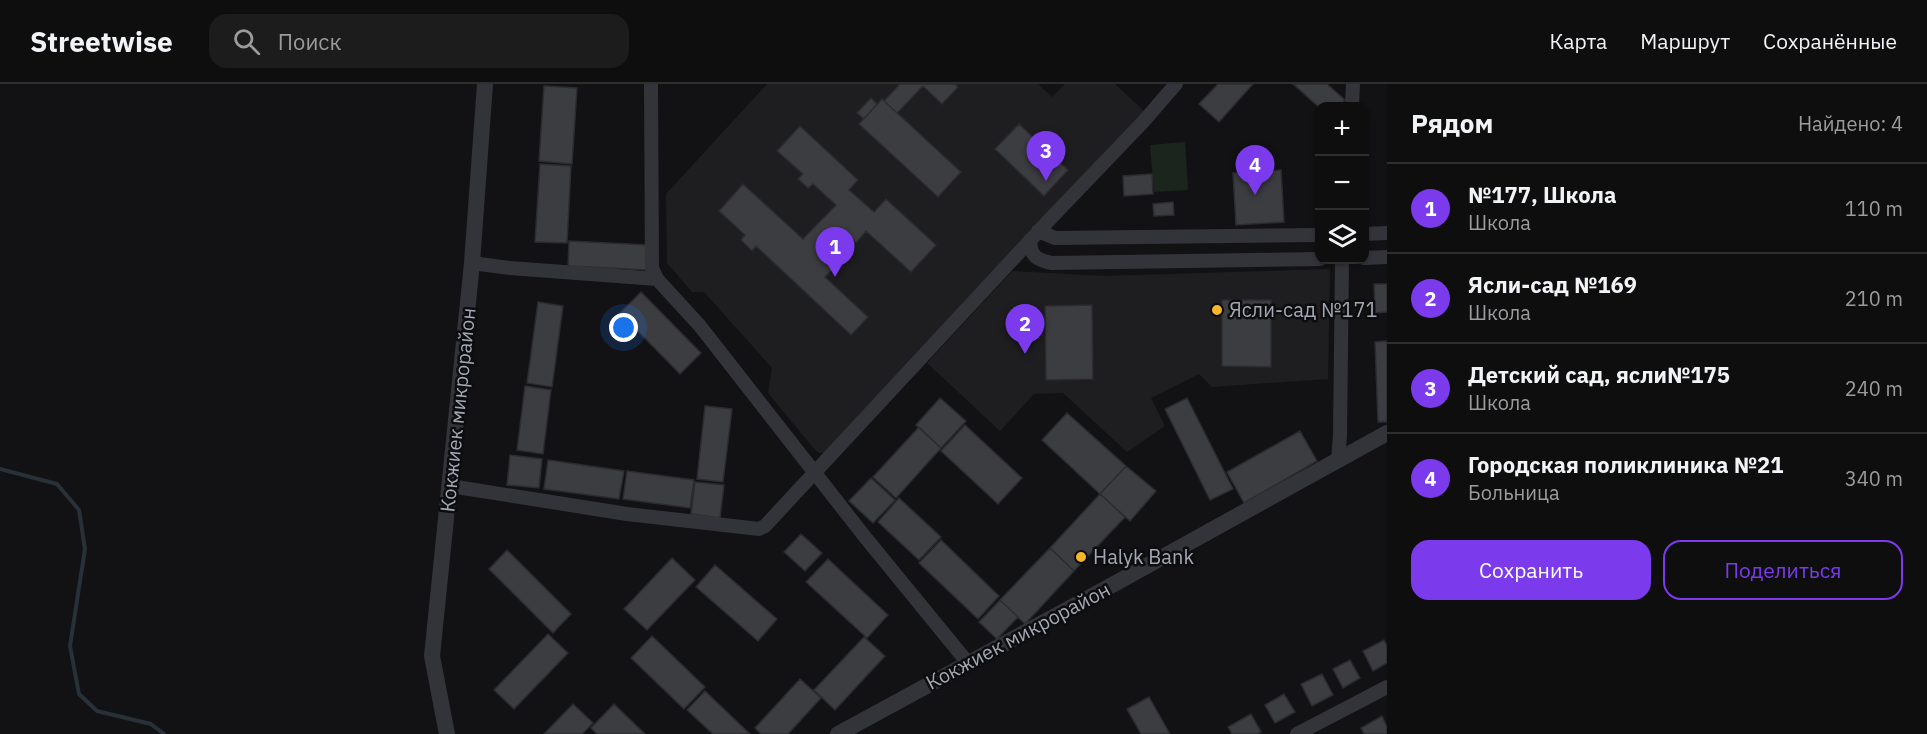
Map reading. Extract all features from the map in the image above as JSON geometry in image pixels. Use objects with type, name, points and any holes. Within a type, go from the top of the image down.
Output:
[{"type":"street","name":"Кокжиек микрорайон","points":[[447,734],[432,656],[472,262],[485,84]]},
{"type":"street","points":[[651,84],[652,268],[657,279],[700,326],[968,663]]},
{"type":"street","points":[[450,486],[759,530],[1143,122],[1176,84]]},
{"type":"street","points":[[1352,102],[1353,84]]},
{"type":"street","points":[[1369,234],[1387,233]]},
{"type":"street","points":[[1034,236],[1055,238],[1315,235]]},
{"type":"street","points":[[1034,236],[1031,251],[1038,260],[1051,263],[1315,259]]},
{"type":"street","points":[[1369,258],[1387,257]]},
{"type":"street","points":[[472,262],[510,268],[657,279]]},
{"type":"street","points":[[1338,461],[1342,264]]},
{"type":"street","name":"Кокжиек микрорайон","points":[[838,734],[1387,433]]},
{"type":"street","points":[[1297,734],[1387,687]]},
{"type":"shaded area","points":[[767,84],[1038,84],[1052,97],[1065,84],[1115,84],[1146,113],[825,453],[820,453],[815,450],[768,393],[772,368],[704,292],[692,292],[667,263],[666,194]]},
{"type":"shaded area","points":[[1185,142],[1188,190],[1154,192],[1150,145]]},
{"type":"shaded area","points":[[1330,269],[1328,379],[1212,387],[1199,374],[1151,398],[1165,426],[1127,452],[1063,393],[1034,394],[1000,431],[927,363],[1012,271],[1105,276]]},
{"type":"building","points":[[900,84],[955,84],[958,87],[942,104],[923,86],[897,113],[884,101]]},
{"type":"building","points":[[1218,84],[1253,84],[1219,122],[1199,104]]},
{"type":"building","points":[[1293,84],[1327,84],[1345,100],[1343,102],[1315,104]]},
{"type":"building","points":[[544,86],[577,88],[572,164],[539,161]]},
{"type":"building","points":[[871,98],[877,104],[864,119],[857,113]]},
{"type":"building","points":[[882,99],[961,172],[938,197],[859,124]]},
{"type":"building","points":[[1019,124],[1068,170],[1044,196],[995,149]]},
{"type":"building","points":[[800,126],[858,180],[849,190],[874,212],[886,199],[936,245],[911,272],[866,231],[856,243],[850,237],[845,242],[848,244],[834,260],[831,258],[827,262],[834,268],[825,277],[868,317],[851,335],[756,246],[752,251],[741,240],[745,235],[719,211],[743,184],[803,239],[836,205],[813,184],[808,188],[798,179],[803,174],[777,151]]},
{"type":"building","points":[[540,164],[571,166],[567,243],[535,242]]},
{"type":"building","points":[[1281,170],[1284,222],[1236,225],[1233,173]]},
{"type":"building","points":[[1152,174],[1153,194],[1124,196],[1123,176]]},
{"type":"building","points":[[1173,202],[1174,215],[1154,216],[1153,204]]},
{"type":"building","points":[[569,241],[648,245],[647,270],[568,266]]},
{"type":"building","points":[[1374,284],[1387,284],[1387,312],[1375,313]]},
{"type":"building","points":[[641,292],[701,353],[680,374],[620,313]]},
{"type":"building","points":[[1222,300],[1271,300],[1271,367],[1222,366]]},
{"type":"building","points":[[538,302],[563,306],[552,387],[527,383]]},
{"type":"building","points":[[1092,305],[1093,379],[1046,380],[1045,306]]},
{"type":"building","points":[[1387,341],[1387,422],[1378,422],[1375,342]]},
{"type":"building","points":[[525,386],[551,390],[543,454],[517,450]]},
{"type":"building","points":[[940,398],[966,421],[941,448],[916,425]]},
{"type":"building","points":[[1187,398],[1233,489],[1210,500],[1165,409]]},
{"type":"building","points":[[705,406],[732,409],[723,482],[697,479]]},
{"type":"building","points":[[1067,413],[1126,466],[1100,494],[1042,440]]},
{"type":"building","points":[[965,425],[1022,478],[998,504],[941,451]]},
{"type":"building","points":[[919,427],[941,448],[896,498],[873,477]]},
{"type":"building","points":[[1300,431],[1317,461],[1244,503],[1227,472]]},
{"type":"building","points":[[510,455],[542,459],[539,488],[507,485]]},
{"type":"building","points":[[548,460],[624,471],[619,499],[544,489]]},
{"type":"building","points":[[1126,466],[1156,491],[1130,521],[1100,494]]},
{"type":"building","points":[[627,471],[694,480],[690,508],[623,499]]},
{"type":"building","points":[[871,478],[895,500],[873,523],[849,501]]},
{"type":"building","points":[[695,482],[724,485],[720,518],[691,514]]},
{"type":"building","points":[[1100,494],[1125,517],[1074,571],[1050,548]]},
{"type":"building","points":[[899,498],[941,537],[919,560],[878,522]]},
{"type":"building","points":[[801,534],[822,553],[805,571],[784,552]]},
{"type":"building","points":[[941,540],[999,596],[978,619],[919,563]]},
{"type":"building","points":[[1050,548],[1074,571],[1025,624],[1000,600]]},
{"type":"building","points":[[507,550],[571,614],[553,633],[489,569]]},
{"type":"building","points":[[672,558],[695,580],[647,630],[624,609]]},
{"type":"building","points":[[828,559],[888,615],[867,638],[806,582]]},
{"type":"building","points":[[715,565],[777,619],[758,641],[696,587]]},
{"type":"building","points":[[1000,600],[1018,617],[997,639],[979,622]]},
{"type":"building","points":[[548,634],[568,653],[514,709],[494,690]]},
{"type":"building","points":[[652,636],[705,687],[684,709],[631,658]]},
{"type":"building","points":[[864,637],[885,656],[835,710],[814,690]]},
{"type":"building","points":[[1384,640],[1387,646],[1387,663],[1373,671],[1363,651]]},
{"type":"building","points":[[1350,660],[1360,678],[1343,688],[1333,669]]},
{"type":"building","points":[[1322,674],[1333,695],[1312,706],[1301,684]]},
{"type":"building","points":[[800,679],[821,698],[788,734],[761,734],[755,728]]},
{"type":"building","points":[[705,691],[750,734],[713,734],[687,710]]},
{"type":"building","points":[[1284,694],[1295,712],[1275,723],[1265,705]]},
{"type":"building","points":[[1149,697],[1170,734],[1141,734],[1127,709]]},
{"type":"building","points":[[573,704],[593,723],[582,734],[544,734]]},
{"type":"building","points":[[614,704],[645,734],[597,734],[591,728]]},
{"type":"building","points":[[1251,714],[1261,732],[1232,734],[1228,727]]},
{"type":"building","points":[[1382,716],[1387,727],[1387,734],[1364,734],[1361,728]]},
{"type":"waterway","points":[[0,469],[57,484],[79,510],[85,549],[70,646],[79,694],[97,711],[151,724],[164,734]]},
{"type":"place","name":"Детский сад, ясли№175","points":[[1046,181]]},
{"type":"place","name":"Городская поликлиника №21","points":[[1255,195]]},
{"type":"place","name":"№177, Школа","points":[[835,277]]},
{"type":"place","name":"Ясли-сад №171","points":[[1217,310]]},
{"type":"place","name":"Ясли-сад №169","points":[[1025,354]]},
{"type":"place","name":"Halyk Bank","points":[[1081,557]]}]
